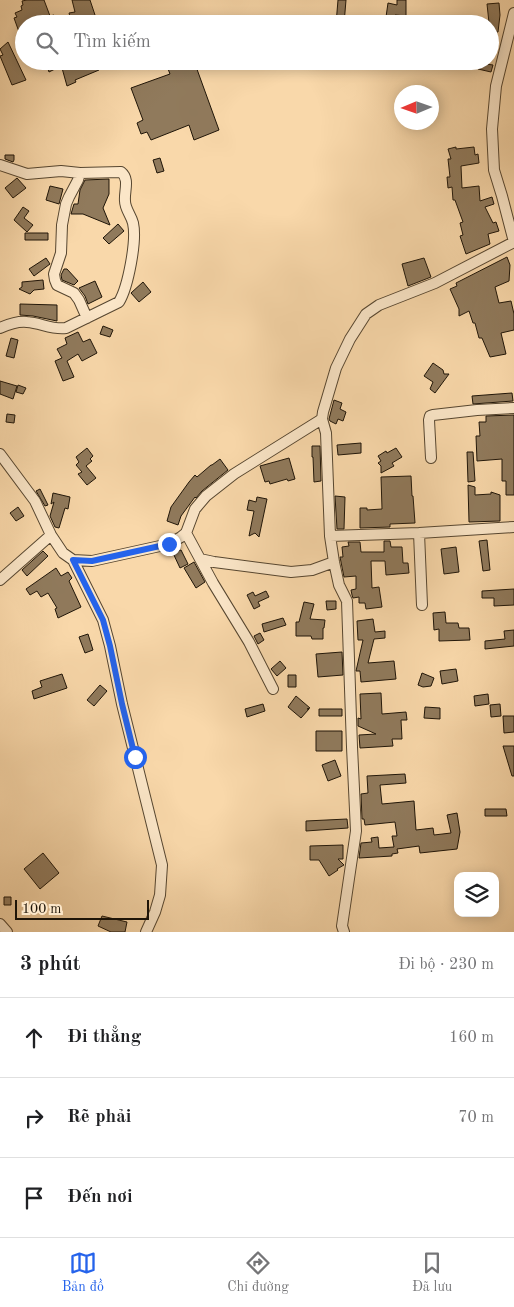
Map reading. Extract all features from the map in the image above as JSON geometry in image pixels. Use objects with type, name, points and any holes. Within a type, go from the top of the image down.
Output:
[{"type":"street","points":[[344,932],[342,926],[356,831],[347,602],[339,585],[330,536],[326,433],[322,419],[323,412],[336,368],[350,339],[366,314],[379,305],[435,283],[514,242],[494,170],[492,128],[496,86],[514,12]]},
{"type":"street","points":[[0,165],[28,174],[61,171],[80,173],[121,172],[126,178],[124,198],[133,223],[134,236],[126,288],[119,302],[66,328],[58,329],[26,322],[12,323],[0,328]]},
{"type":"street","points":[[80,173],[66,204],[62,226],[61,253],[54,274],[57,285],[74,293],[87,318]]},
{"type":"street","points":[[431,458],[430,416],[477,410],[514,408]]},
{"type":"street","points":[[73,560],[92,561],[169,544],[186,533],[195,509],[206,496],[234,474],[322,419]]},
{"type":"street","points":[[0,454],[35,501],[51,535],[63,552],[73,560],[103,620],[162,865],[160,895],[146,932]]},
{"type":"street","points":[[330,536],[420,534],[514,527]]},
{"type":"street","points":[[186,533],[232,617],[249,642],[273,689]]},
{"type":"street","points":[[420,534],[422,605]]},
{"type":"street","points":[[0,580],[51,535]]},
{"type":"street","points":[[200,559],[291,572],[312,570],[334,562]]},
{"type":"street","points":[[0,924],[7,932]]},
{"type":"building","points":[[44,0],[50,15],[16,15],[15,13],[22,10],[22,1]]},
{"type":"building","points":[[72,0],[90,0],[95,15],[70,15],[69,13],[75,12]]},
{"type":"building","points":[[338,0],[346,0],[345,15],[337,15]]},
{"type":"building","points":[[397,0],[406,0],[406,15],[386,15],[388,3],[397,5]]},
{"type":"building","points":[[499,3],[500,15],[499,24],[499,15],[488,15],[487,4]]},
{"type":"building","points":[[8,42],[15,57],[15,70],[21,70],[26,80],[12,85],[0,56],[3,55],[0,49]]},
{"type":"building","points":[[63,70],[99,70],[75,80],[76,82],[67,86]]},
{"type":"building","points":[[168,70],[197,70],[219,130],[194,140],[189,125],[151,140],[147,132],[141,134],[137,123],[143,120],[131,88],[170,74]]},
{"type":"building","points":[[456,147],[456,149],[474,147],[475,155],[478,154],[479,163],[461,166],[462,188],[479,186],[480,201],[492,197],[494,204],[485,207],[493,223],[496,222],[499,231],[488,234],[490,244],[466,254],[460,236],[463,235],[460,223],[463,222],[455,200],[453,200],[452,187],[448,188],[447,177],[450,177],[448,159],[451,159],[448,149]]},
{"type":"building","points":[[5,155],[14,155],[13,162],[5,159]]},
{"type":"building","points":[[160,158],[164,171],[157,173],[153,160]]},
{"type":"building","points":[[17,178],[26,188],[13,198],[5,188]]},
{"type":"building","points":[[109,179],[109,194],[103,208],[110,225],[83,214],[71,214],[74,204],[78,204],[80,190],[85,180]]},
{"type":"building","points":[[50,186],[63,189],[59,204],[46,200]]},
{"type":"building","points":[[23,207],[29,211],[24,218],[33,225],[27,232],[14,220]]},
{"type":"building","points":[[118,224],[124,231],[109,244],[103,238]]},
{"type":"building","points":[[25,233],[48,233],[48,240],[25,240]]},
{"type":"building","points":[[507,257],[510,265],[509,281],[495,287],[499,303],[511,301],[514,314],[514,330],[501,333],[506,354],[490,357],[482,338],[479,338],[469,311],[459,316],[459,309],[450,289],[457,286],[456,283]]},
{"type":"building","points":[[46,258],[50,264],[34,276],[29,269]]},
{"type":"building","points":[[424,258],[431,277],[408,286],[402,264]]},
{"type":"building","points":[[64,269],[67,269],[78,281],[74,285],[62,280],[61,275]]},
{"type":"building","points":[[43,280],[44,289],[34,290],[30,294],[19,289],[22,287],[22,282]]},
{"type":"building","points":[[95,281],[102,297],[88,304],[79,288]]},
{"type":"building","points":[[143,282],[151,292],[139,302],[131,293]]},
{"type":"building","points":[[20,304],[57,305],[57,321],[20,315]]},
{"type":"building","points":[[103,326],[113,330],[110,337],[100,334]]},
{"type":"building","points":[[78,332],[83,342],[90,339],[97,353],[82,361],[78,354],[67,361],[74,377],[63,381],[55,361],[62,358],[57,349],[67,344],[65,338]]},
{"type":"building","points":[[11,338],[18,340],[14,358],[6,356]]},
{"type":"building","points":[[433,363],[443,370],[444,374],[449,374],[435,393],[430,389],[433,382],[424,376]]},
{"type":"building","points":[[0,381],[17,386],[13,399],[0,394]]},
{"type":"building","points":[[18,385],[26,388],[23,394],[16,392]]},
{"type":"building","points":[[512,393],[513,401],[473,404],[472,396]]},
{"type":"building","points":[[334,400],[342,403],[340,409],[346,412],[343,421],[338,419],[336,424],[329,419]]},
{"type":"building","points":[[7,414],[15,415],[14,423],[6,422]]},
{"type":"building","points":[[514,415],[514,495],[506,495],[506,481],[502,481],[502,459],[477,461],[476,436],[480,436],[479,422],[486,422],[486,416]]},
{"type":"building","points":[[361,443],[361,453],[338,455],[337,445]]},
{"type":"building","points":[[312,446],[320,446],[321,481],[314,482]]},
{"type":"building","points":[[87,448],[93,456],[90,459],[92,461],[86,466],[96,478],[87,485],[78,474],[82,472],[76,465],[79,462],[76,457]]},
{"type":"building","points":[[396,448],[402,457],[392,463],[394,466],[381,473],[381,466],[378,463],[381,461],[378,456]]},
{"type":"building","points":[[467,452],[473,452],[475,481],[468,482]]},
{"type":"building","points":[[289,458],[295,479],[288,481],[287,479],[270,484],[269,481],[265,482],[260,466]]},
{"type":"building","points":[[220,459],[228,470],[195,497],[181,516],[178,525],[167,521],[171,507],[189,482],[195,475],[197,477]]},
{"type":"building","points":[[411,476],[415,523],[390,524],[390,527],[360,528],[360,508],[367,508],[367,510],[382,509],[381,477]]},
{"type":"building","points":[[468,485],[475,487],[475,495],[491,494],[491,492],[500,495],[500,521],[469,522]]},
{"type":"building","points":[[40,489],[48,505],[45,506],[36,491]]},
{"type":"building","points":[[53,493],[70,497],[68,509],[65,508],[59,528],[55,527],[50,516],[54,502],[51,504]]},
{"type":"building","points":[[335,496],[345,497],[344,529],[337,529]]},
{"type":"building","points":[[257,497],[267,499],[259,537],[255,533],[249,536],[254,511],[247,510],[249,500],[256,502]]},
{"type":"building","points":[[18,507],[24,516],[16,521],[10,513]]},
{"type":"building","points":[[487,540],[490,570],[483,571],[479,541]]},
{"type":"building","points":[[384,541],[390,541],[391,547],[402,547],[403,563],[408,563],[409,573],[386,575],[385,561],[371,561],[372,588],[379,587],[382,607],[366,609],[365,603],[359,603],[359,597],[353,598],[352,595],[351,590],[356,589],[356,576],[344,577],[340,557],[343,557],[342,547],[349,546],[348,542],[360,542],[361,552],[384,552]]},
{"type":"building","points":[[456,547],[459,572],[444,574],[441,549]]},
{"type":"building","points":[[181,550],[188,564],[180,568],[173,553]]},
{"type":"building","points":[[43,551],[48,556],[27,576],[22,570]]},
{"type":"building","points":[[194,562],[205,582],[196,588],[184,568]]},
{"type":"building","points":[[56,568],[61,576],[68,572],[72,578],[69,581],[81,607],[58,618],[55,609],[57,608],[48,593],[41,597],[37,591],[30,595],[26,589]]},
{"type":"building","points":[[514,589],[514,605],[494,606],[494,598],[482,598],[482,591]]},
{"type":"building","points":[[266,591],[269,597],[258,602],[260,606],[254,609],[247,595],[253,592],[255,596]]},
{"type":"building","points":[[326,601],[336,601],[336,609],[327,610]]},
{"type":"building","points":[[304,602],[314,604],[310,619],[325,620],[323,639],[312,639],[311,636],[296,636],[296,622],[299,622]]},
{"type":"building","points":[[445,612],[446,623],[458,623],[459,628],[469,628],[470,640],[439,641],[439,629],[434,630],[433,613]]},
{"type":"building","points":[[283,618],[286,625],[264,632],[262,624]]},
{"type":"building","points":[[373,619],[375,632],[385,631],[385,638],[374,639],[368,663],[394,661],[396,679],[361,682],[360,671],[356,671],[363,640],[358,640],[357,621]]},
{"type":"building","points":[[514,630],[514,646],[485,649],[485,641],[505,639],[504,631]]},
{"type":"building","points":[[260,633],[264,640],[258,644],[254,636]]},
{"type":"building","points":[[88,634],[93,650],[85,653],[79,637]]},
{"type":"building","points":[[342,652],[343,675],[318,677],[316,654]]},
{"type":"building","points":[[280,661],[286,668],[277,676],[271,669]]},
{"type":"building","points":[[456,669],[458,681],[442,684],[440,671]]},
{"type":"building","points":[[422,673],[434,678],[431,686],[423,687],[418,685]]},
{"type":"building","points":[[62,674],[67,688],[34,699],[32,691],[42,687],[40,681]]},
{"type":"building","points":[[288,675],[296,675],[296,687],[288,687]]},
{"type":"building","points":[[100,685],[107,691],[94,706],[87,700]]},
{"type":"building","points":[[381,693],[382,714],[406,712],[407,720],[401,720],[402,739],[392,739],[393,746],[360,748],[359,735],[376,734],[358,726],[358,718],[361,719],[360,694]]},
{"type":"building","points":[[488,694],[489,704],[475,706],[474,696]]},
{"type":"building","points":[[296,696],[310,708],[307,709],[309,709],[301,718],[288,707]]},
{"type":"building","points":[[263,704],[265,711],[247,717],[245,709]]},
{"type":"building","points":[[500,704],[501,716],[491,717],[490,705]]},
{"type":"building","points":[[425,707],[440,708],[440,719],[424,718]]},
{"type":"building","points":[[319,709],[342,709],[342,716],[319,716]]},
{"type":"building","points":[[503,716],[514,716],[514,732],[504,733]]},
{"type":"building","points":[[316,731],[342,731],[342,751],[316,751]]},
{"type":"building","points":[[503,746],[514,746],[514,776],[512,776]]},
{"type":"building","points":[[335,760],[341,776],[328,781],[322,765]]},
{"type":"building","points":[[405,774],[406,783],[380,785],[382,804],[414,801],[416,830],[433,828],[434,835],[451,833],[447,815],[457,813],[460,832],[457,849],[420,853],[419,846],[397,849],[398,853],[392,854],[392,856],[359,858],[361,843],[372,842],[371,838],[378,837],[379,848],[394,847],[392,836],[397,836],[395,822],[365,825],[364,819],[362,819],[361,794],[368,793],[367,776]]},
{"type":"building","points":[[485,809],[506,809],[507,816],[485,816]]},
{"type":"building","points":[[347,819],[348,828],[306,831],[306,821]]},
{"type":"building","points":[[343,845],[343,859],[338,859],[344,865],[329,876],[319,860],[310,860],[310,846]]},
{"type":"building","points":[[43,853],[59,873],[40,889],[24,869]]},
{"type":"building","points":[[4,897],[11,897],[11,905],[4,905]]},
{"type":"building","points":[[102,916],[127,922],[125,932],[111,932],[98,926]]},
{"type":"route","points":[[135,757],[103,620],[73,560],[92,561],[169,544]]}]
